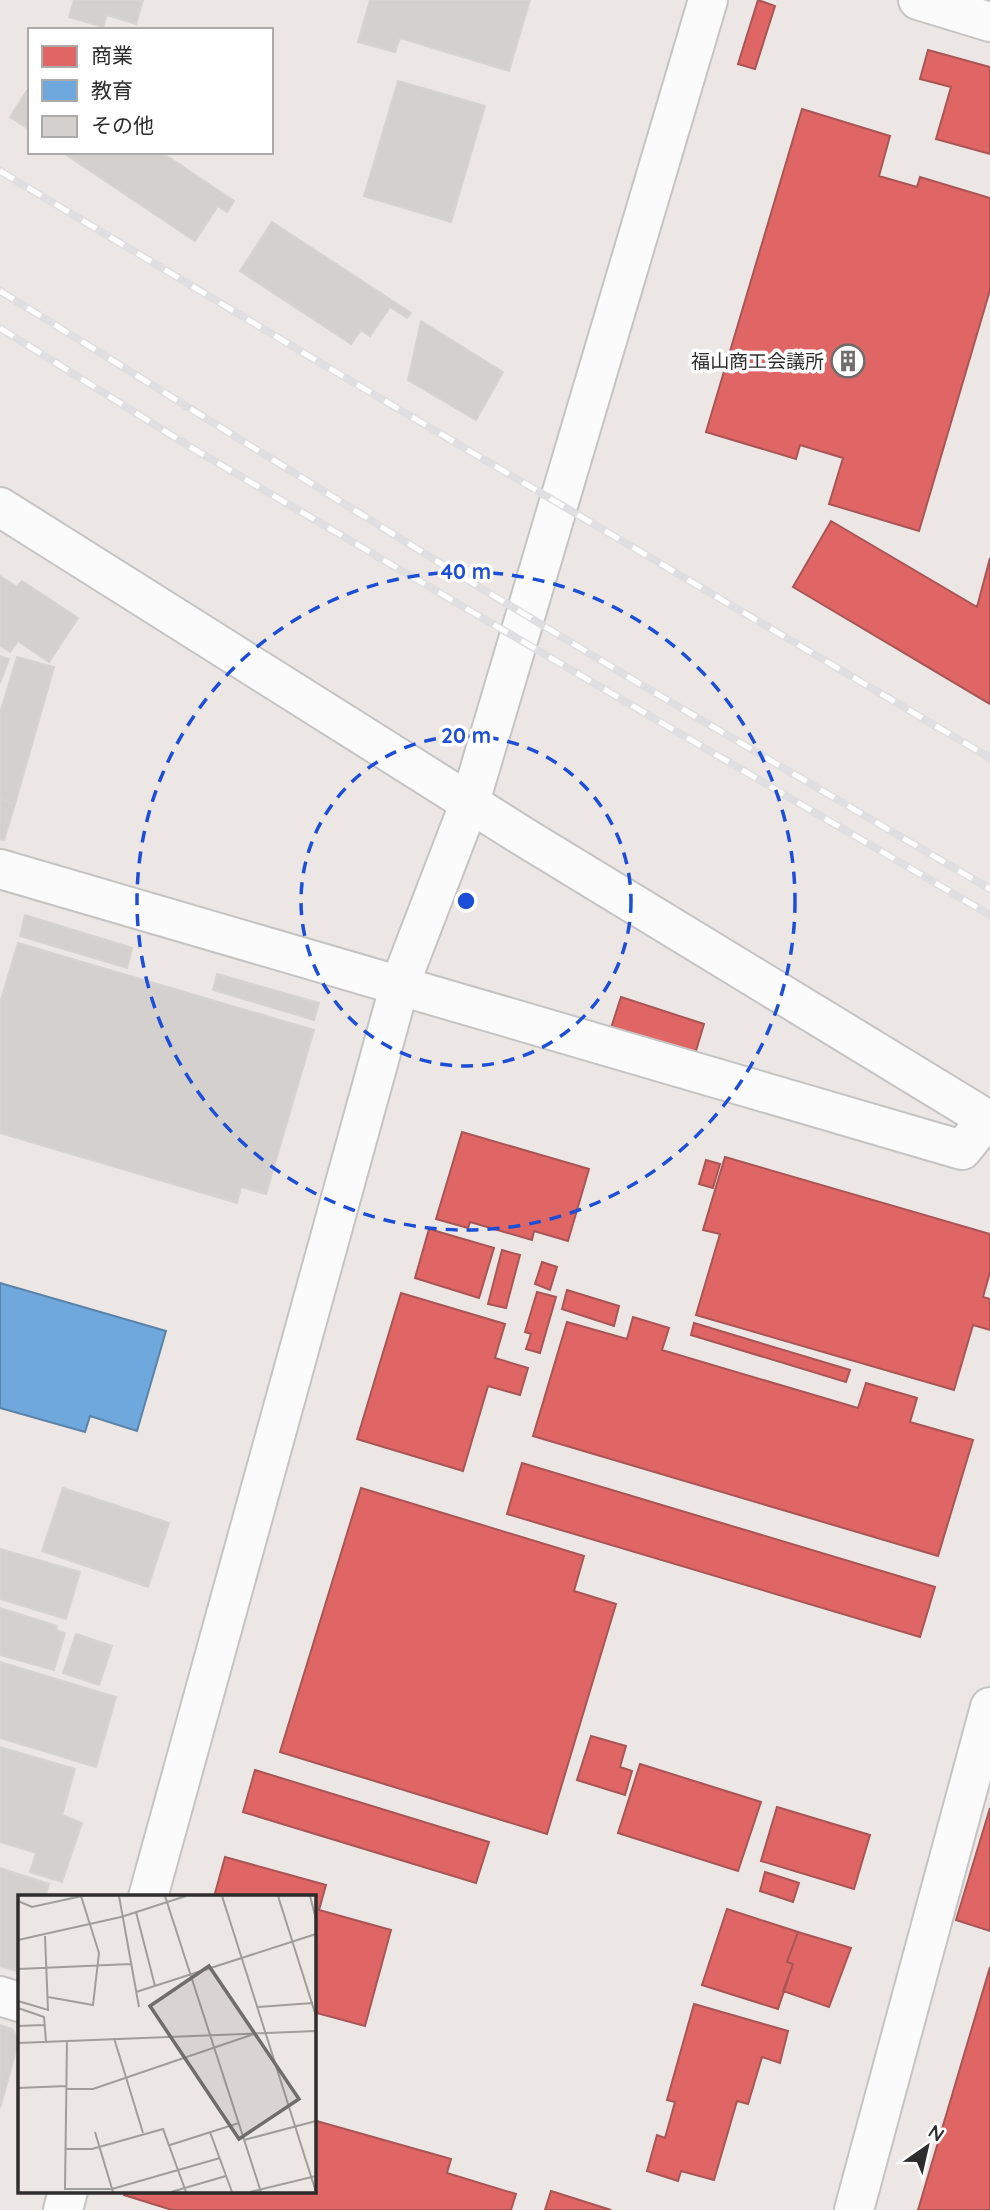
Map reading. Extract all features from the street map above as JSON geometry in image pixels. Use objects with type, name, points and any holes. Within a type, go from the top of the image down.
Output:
[{"type":"street","points":[[149,1895],[400,984],[470,802],[708,0]]},
{"type":"street","points":[[918,0],[990,22]]},
{"type":"street","points":[[0,507],[470,802],[988,1120],[962,1150],[0,869]]},
{"type":"street","points":[[854,2210],[990,1707]]},
{"type":"street","points":[[0,1996],[18,2002]]},
{"type":"street","points":[[63,2210],[68,2192]]},
{"type":"building: 商業","points":[[758,0],[775,6],[755,69],[738,64]]},
{"type":"building: 商業","points":[[928,50],[990,67],[990,154],[936,139],[951,87],[920,79]]},
{"type":"building: 商業","name":"福山商工会議所","points":[[802,109],[890,136],[879,176],[917,187],[920,177],[990,198],[990,290],[919,531],[829,504],[843,458],[800,445],[796,459],[706,432]]},
{"type":"building: 商業","points":[[831,521],[977,607],[990,558],[990,704],[793,587]]},
{"type":"building: 商業","points":[[621,997],[704,1024],[695,1054],[611,1028]]},
{"type":"building: 商業","points":[[462,1132],[589,1169],[568,1241],[534,1231],[532,1240],[470,1222],[468,1228],[436,1219]]},
{"type":"building: 商業","points":[[725,1157],[990,1234],[990,1272],[983,1297],[990,1299],[990,1330],[973,1325],[954,1390],[696,1315],[720,1234],[703,1230]]},
{"type":"building: 商業","points":[[706,1160],[720,1164],[713,1188],[699,1184]]},
{"type":"building: 商業","points":[[429,1229],[494,1248],[479,1298],[415,1278]]},
{"type":"building: 商業","points":[[502,1250],[520,1255],[506,1308],[488,1304]]},
{"type":"building: 商業","points":[[542,1262],[557,1267],[550,1290],[535,1284]]},
{"type":"building: 商業","points":[[567,1290],[619,1306],[614,1326],[562,1309]]},
{"type":"building: 商業","points":[[537,1292],[556,1297],[540,1353],[526,1349],[531,1334],[525,1332]]},
{"type":"building: 商業","points":[[401,1293],[505,1324],[495,1358],[528,1368],[520,1395],[488,1386],[463,1471],[357,1439]]},
{"type":"building: 商業","points":[[633,1317],[669,1328],[662,1350],[858,1408],[866,1383],[917,1398],[910,1422],[973,1440],[938,1556],[533,1436],[567,1322],[627,1339]]},
{"type":"building: 商業","points":[[694,1323],[850,1370],[846,1382],[691,1335]]},
{"type":"building: 商業","points":[[522,1463],[935,1587],[920,1637],[507,1514]]},
{"type":"building: 商業","points":[[361,1488],[584,1556],[574,1591],[616,1604],[547,1834],[280,1752]]},
{"type":"building: 商業","points":[[591,1736],[626,1746],[620,1767],[632,1771],[625,1795],[577,1780]]},
{"type":"building: 商業","points":[[640,1764],[761,1802],[738,1871],[618,1833]]},
{"type":"building: 商業","points":[[255,1770],[489,1842],[476,1883],[243,1812]]},
{"type":"building: 商業","points":[[777,1807],[870,1835],[854,1889],[761,1861]]},
{"type":"building: 商業","points":[[990,1808],[990,1931],[956,1920]]},
{"type":"building: 商業","points":[[225,1857],[326,1885],[319,1910],[391,1930],[365,2026],[315,2013],[315,1895],[215,1895]]},
{"type":"building: 商業","points":[[765,1872],[799,1883],[793,1902],[760,1891]]},
{"type":"building: 商業","points":[[727,1909],[798,1932],[787,1962],[793,1964],[778,2009],[702,1985]]},
{"type":"building: 商業","points":[[798,1932],[851,1948],[829,2007],[783,1991],[793,1964],[787,1962]]},
{"type":"building: 商業","points":[[990,1967],[990,2210],[918,2210]]},
{"type":"building: 商業","points":[[694,2004],[788,2031],[780,2063],[762,2057],[748,2104],[737,2101],[714,2180],[681,2171],[678,2181],[647,2171],[657,2135],[665,2138],[675,2102],[667,2100]]},
{"type":"building: 商業","points":[[315,2121],[451,2159],[447,2173],[516,2194],[511,2210],[172,2210],[124,2195],[125,2192],[315,2192]]},
{"type":"building: 商業","points":[[551,2191],[611,2210],[545,2210]]},
{"type":"building: 教育","points":[[0,1283],[166,1331],[137,1431],[90,1416],[85,1432],[0,1408]]},
{"type":"building: その他","points":[[74,0],[143,0],[136,24],[107,15],[103,27],[69,17]]},
{"type":"building: その他","points":[[370,0],[530,0],[509,71],[400,38],[395,52],[358,42]]},
{"type":"building: その他","points":[[398,81],[485,106],[451,222],[364,196]]},
{"type":"building: その他","points":[[28,89],[28,129],[10,117]]},
{"type":"building: その他","points":[[65,154],[164,154],[234,201],[227,212],[218,206],[195,241]]},
{"type":"building: その他","points":[[272,222],[411,313],[407,318],[390,307],[370,336],[361,330],[351,344],[240,271]]},
{"type":"building: その他","points":[[421,321],[503,372],[476,420],[408,380]]},
{"type":"building: その他","points":[[0,576],[17,587],[22,581],[78,618],[49,662],[18,641],[10,652],[0,645]]},
{"type":"building: その他","points":[[0,656],[9,659],[0,683]]},
{"type":"building: その他","points":[[17,657],[54,667],[15,804],[0,799],[0,713]]},
{"type":"building: その他","points":[[0,799],[15,804],[4,840],[0,839]]},
{"type":"building: その他","points":[[25,915],[132,948],[127,968],[20,936]]},
{"type":"building: その他","points":[[18,943],[314,1030],[266,1194],[241,1187],[237,1203],[0,1133],[0,1003]]},
{"type":"building: その他","points":[[217,974],[319,1003],[314,1020],[213,990]]},
{"type":"building: その他","points":[[63,1488],[169,1523],[148,1587],[42,1551]]},
{"type":"building: その他","points":[[0,1549],[80,1572],[66,1619],[0,1599]]},
{"type":"building: その他","points":[[0,1608],[57,1626],[56,1630],[65,1633],[54,1670],[0,1655]]},
{"type":"building: その他","points":[[76,1634],[112,1646],[99,1685],[63,1673]]},
{"type":"building: その他","points":[[0,1662],[116,1697],[96,1767],[0,1738]]},
{"type":"building: その他","points":[[0,1747],[75,1769],[62,1815],[82,1823],[62,1882],[30,1872],[36,1853],[0,1842]]},
{"type":"building: その他","points":[[0,1868],[49,1884],[46,1895],[18,1895],[18,1972],[0,1966]]},
{"type":"building: その他","points":[[0,2025],[12,2029],[18,2044],[0,2108]]},
{"type":"railway","points":[[0,171],[990,758]]},
{"type":"railway","points":[[0,291],[456,573],[990,889]]},
{"type":"railway","points":[[0,328],[187,445],[990,915]]},
{"type":"place","name":"福山商工会議所","points":[[848,361]]}]
